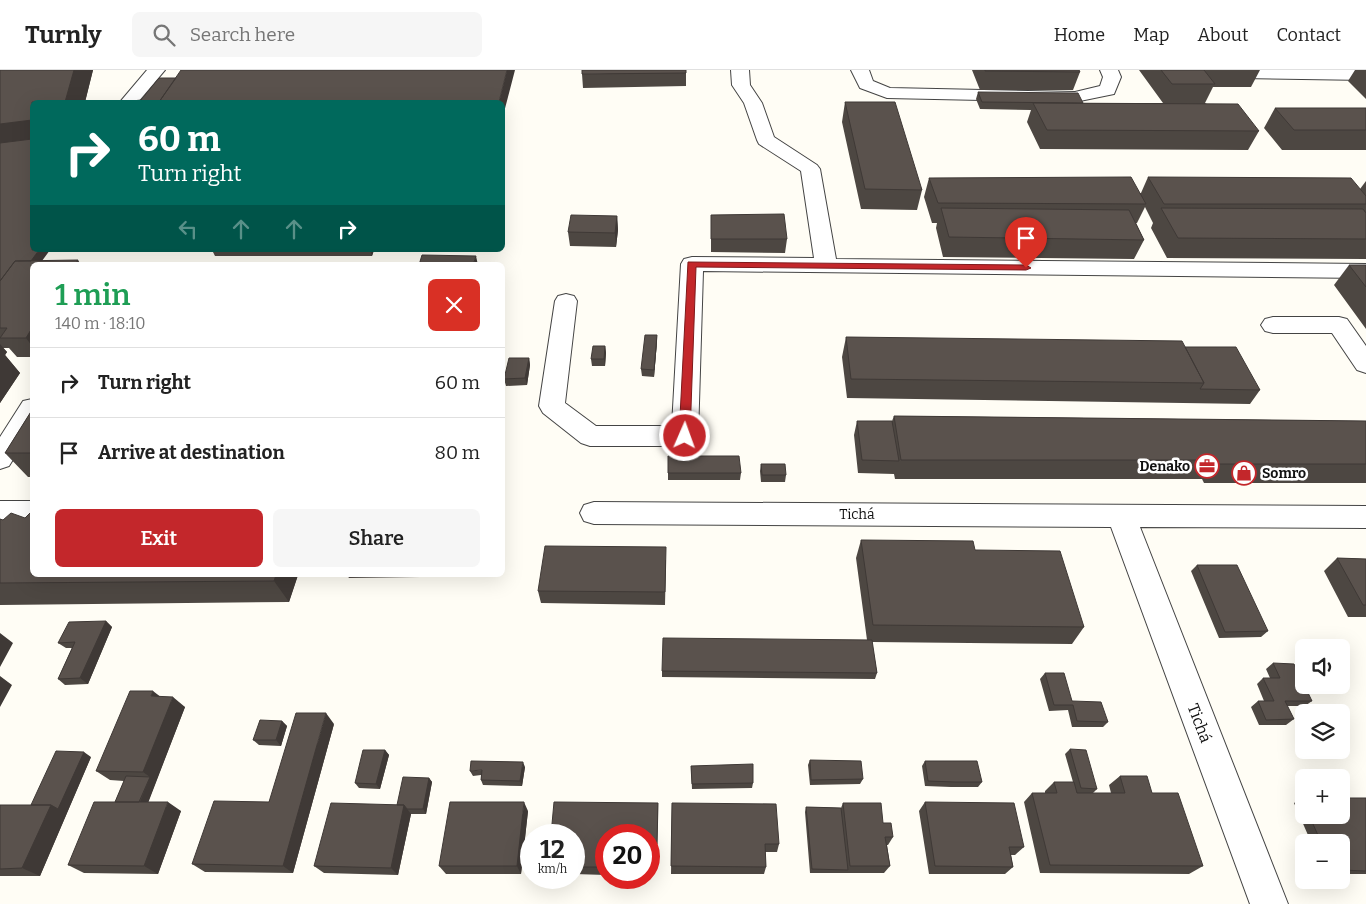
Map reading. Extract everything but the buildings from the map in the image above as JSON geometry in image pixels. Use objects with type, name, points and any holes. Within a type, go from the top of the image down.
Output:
[{"type":"street","points":[[131,100],[156,70]]},
{"type":"street","points":[[740,70],[741,85],[753,103],[766,140],[810,169],[826,265]]},
{"type":"street","points":[[860,70],[866,84],[887,93],[926,95],[1075,97],[1108,90],[1111,74],[1076,80]]},
{"type":"street","points":[[1241,73],[1286,72],[1366,75]]},
{"type":"street","points":[[926,95],[931,79],[976,79]]},
{"type":"street","points":[[566,301],[552,406],[590,436],[685,436],[692,264],[1366,271]]},
{"type":"street","points":[[1273,325],[1339,325],[1366,364]]},
{"type":"street","points":[[0,459],[30,411]]},
{"type":"street","points":[[0,512],[30,512]]},
{"type":"street","name":"Tichá","points":[[594,513],[1366,517]]},
{"type":"street","name":"Tichá","points":[[1120,515],[1269,904]]},
{"type":"place","name":"Denako","points":[[1207,466]]},
{"type":"place","name":"Somro","points":[[1244,473]]},
{"type":"route","points":[[685,436],[692,264],[1026,268]]}]
